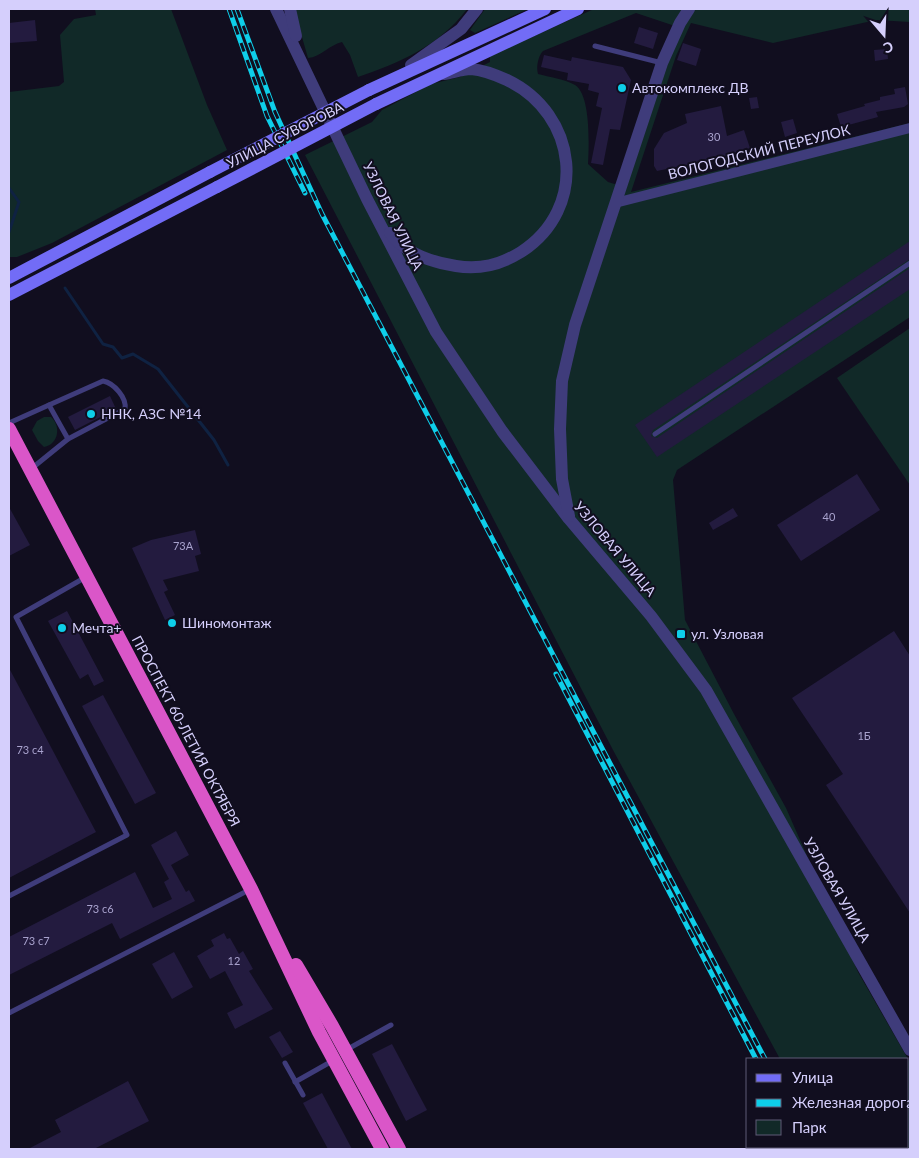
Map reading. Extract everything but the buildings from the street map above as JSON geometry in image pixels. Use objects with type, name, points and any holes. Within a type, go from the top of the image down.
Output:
[{"type":"highway","name":"ПРОСПЕКТ 60-ЛЕТИЯ ОКТЯБРЯ","points":[[9,429],[251,889],[334,1060],[382,1149]]},
{"type":"highway","name":"ПРОСПЕКТ 60-ЛЕТИЯ ОКТЯБРЯ","points":[[251,889],[345,1050],[399,1149]]},
{"type":"main road","name":"УЛИЦА СУВОРОВА","points":[[9,278],[369,90],[546,9]]},
{"type":"main road","name":"УЛИЦА СУВОРОВА","points":[[9,295],[376,104],[578,9]]},
{"type":"main road","points":[[9,268],[21,266],[60,250]]},
{"type":"main road","points":[[9,444],[27,463]]},
{"type":"street","points":[[276,9],[304,65]]},
{"type":"street","points":[[290,9],[304,65]]},
{"type":"street","points":[[369,90],[424,58],[461,29],[476,9]]},
{"type":"street","points":[[570,519],[562,479],[560,429],[562,381],[576,325],[662,63],[680,23],[689,9]]},
{"type":"street","name":"УЗЛОВАЯ УЛИЦА","points":[[304,65],[366,200],[436,332],[502,431],[570,519],[651,616],[706,690],[910,1050]]},
{"type":"street","points":[[410,284],[410,270],[420,260],[473,269],[505,262],[534,243],[555,215],[567,187],[567,162],[560,134],[545,109],[524,88],[494,74],[470,69],[432,77]]},
{"type":"street","name":"ВОЛОГОДСКИЙ ПЕРЕУЛОК","points":[[615,203],[910,128]]},
{"type":"street","points":[[366,200],[399,245],[435,263]]},
{"type":"lane","points":[[595,46],[662,63]]},
{"type":"lane","points":[[655,434],[910,264]]},
{"type":"lane","points":[[9,424],[103,381],[114,385],[125,403],[125,410],[68,439],[27,463]]},
{"type":"lane","points":[[49,405],[68,439]]},
{"type":"lane","points":[[9,896],[127,835],[16,617],[87,577]]},
{"type":"lane","points":[[9,1013],[251,889]]},
{"type":"lane","points":[[345,1050],[391,1025]]},
{"type":"lane","points":[[295,1082],[334,1060]]},
{"type":"lane","points":[[285,1063],[303,1096]]},
{"type":"green space","points":[[95,9],[171,9],[207,105],[227,150],[52,243],[17,257],[9,257],[9,92],[59,86],[64,82],[60,35],[74,19],[96,15]]},
{"type":"green space","points":[[294,9],[467,9],[456,22],[432,43],[389,66],[358,77],[350,55],[342,42],[317,56],[308,58]]},
{"type":"green space","points":[[485,9],[528,9],[475,33],[470,30]]},
{"type":"green space","points":[[594,9],[910,9],[910,22],[876,20],[773,43],[691,23],[676,56],[631,192],[910,123],[910,317],[677,470],[673,480],[685,620],[786,808],[858,972],[907,1058],[779,1058],[613,750],[305,155],[372,122],[382,110],[431,84],[460,77],[490,62],[490,56]],"holes":[[[636,13],[678,27],[621,186],[608,182],[588,164],[588,121],[584,99],[580,91],[575,85],[567,81],[538,74],[537,65],[543,51]]]},
{"type":"green space","points":[[910,328],[910,485],[837,378]]},
{"type":"green space","points":[[44,417],[51,417],[56,425],[57,434],[53,442],[44,447],[32,430],[37,421]]},
{"type":"green space","points":[[909,1062],[910,1149],[828,1149],[909,1148]]},
{"type":"waterway","points":[[9,188],[19,202],[9,232]]},
{"type":"waterway","points":[[65,288],[103,344],[113,347],[122,358],[133,354],[158,369],[214,440],[228,465]]},
{"type":"railway","points":[[229,9],[267,116],[305,193]]},
{"type":"railway","points":[[237,9],[275,112],[322,214],[764,1058]]},
{"type":"railway","points":[[556,674],[755,1058]]},
{"type":"place","name":"Автокомплекс ДВ","points":[[622,88]]},
{"type":"place","name":"ННК, АЗС №14","points":[[91,414]]},
{"type":"place","name":"Шиномонтаж","points":[[172,623]]},
{"type":"place","name":"Мечта+","points":[[62,628]]},
{"type":"place","name":"ул. Узловая","points":[[681,634]]}]
